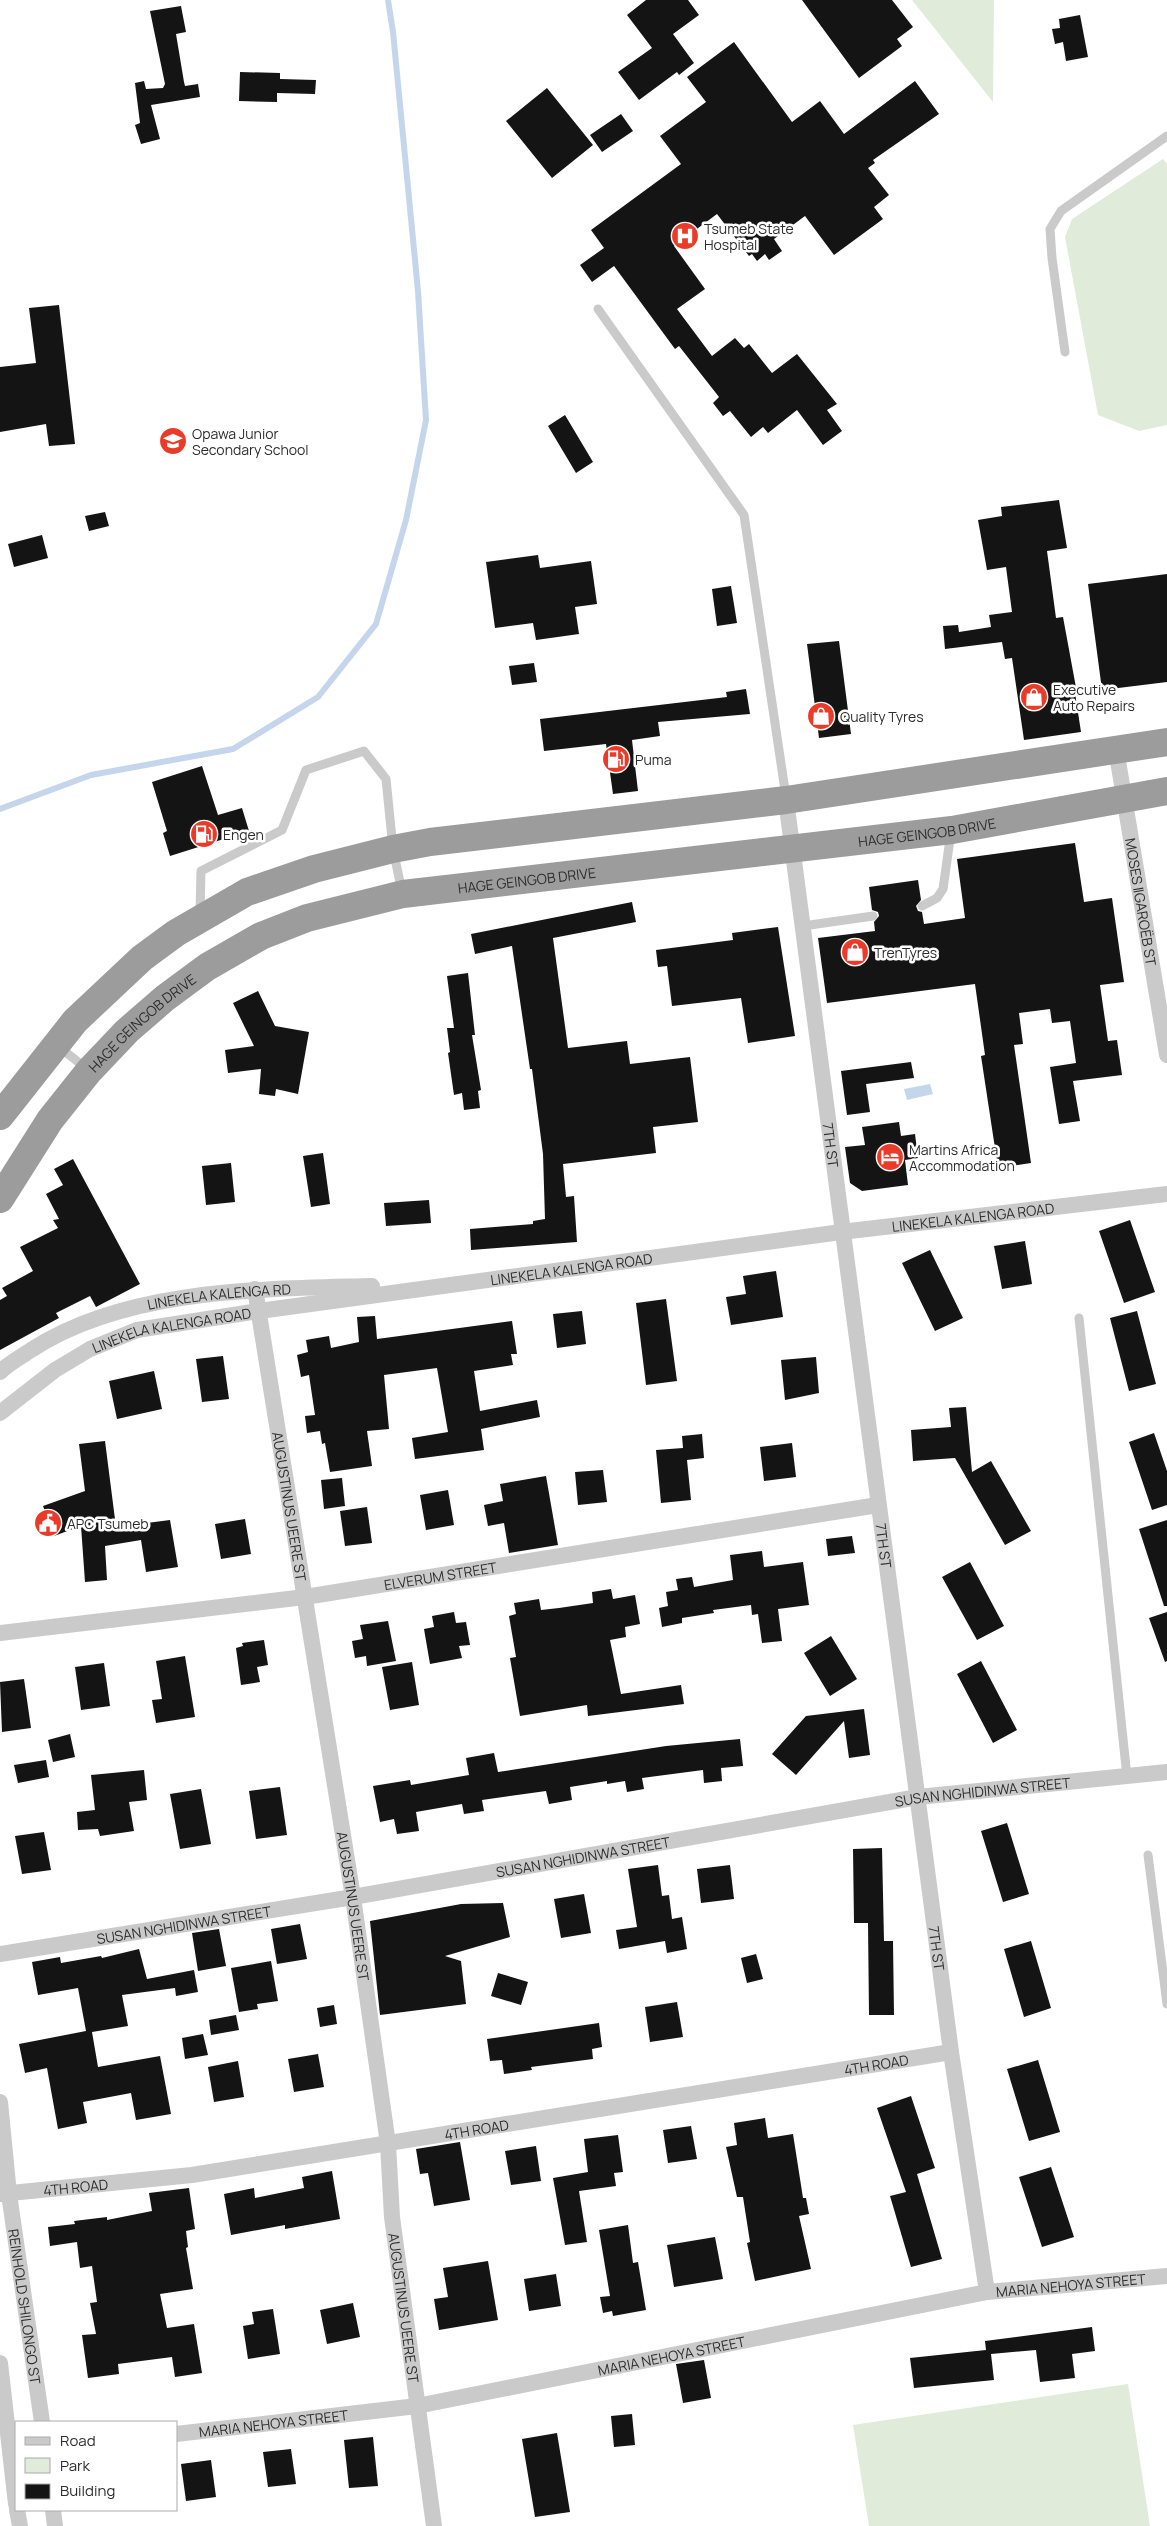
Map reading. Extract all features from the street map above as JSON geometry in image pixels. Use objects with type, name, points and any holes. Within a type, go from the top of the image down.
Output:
[{"type":"highway","points":[[0,1116],[75,1022],[142,958],[176,933],[247,892],[314,869],[393,848],[440,841],[786,800],[1167,742]]},
{"type":"highway","name":"HAGE GEINGOB DRIVE","points":[[0,1199],[50,1120],[89,1071],[128,1031],[165,998],[207,967],[261,936],[307,918],[403,894],[952,830],[1167,790]]},
{"type":"street","name":"MOSES ǁGAROËB ST","points":[[1116,749],[1167,1055]]},
{"type":"street","name":"7TH ST","points":[[786,800],[841,1232],[951,2052],[987,2292]]},
{"type":"street","name":"LINEKELA KALENGA ROAD","points":[[0,1413],[55,1370],[90,1349],[137,1330],[259,1310],[841,1232],[1167,1194]]},
{"type":"street","name":"LINEKELA KALENGA RD","points":[[1,1370],[43,1342],[88,1320],[133,1307],[256,1289],[454,1284]]},
{"type":"street","name":"AUGUSTINUS UEERE ST","points":[[256,1289],[353,1897],[388,2144],[392,2217],[434,2526]]},
{"type":"street","points":[[0,1406],[18,1398]]},
{"type":"street","name":"ELVERUM STREET","points":[[0,1634],[305,1597],[878,1505]]},
{"type":"street","name":"SUSAN NGHIDINWA STREET","points":[[0,1954],[353,1897],[918,1797],[1127,1778],[1167,1772]]},
{"type":"street","name":"4TH ROAD","points":[[5,2194],[192,2176],[951,2052]]},
{"type":"street","name":"REINHOLD SHILONGO ST","points":[[0,2102],[5,2194],[42,2421]]},
{"type":"street","name":"MARIA NEHOYA STREET","points":[[178,2434],[418,2406],[987,2292],[1167,2276]]},
{"type":"street","points":[[0,2363],[8,2440],[9,2475],[15,2500]]},
{"type":"street","points":[[17,2511],[20,2526]]},
{"type":"street","points":[[53,2511],[55,2526]]},
{"type":"lane","points":[[1065,352],[1052,258],[1050,229],[1061,211],[1167,136]]},
{"type":"lane","points":[[598,309],[744,515],[786,800]]},
{"type":"lane","points":[[200,920],[202,871],[282,830],[306,770],[364,751],[386,779],[393,848],[403,894]]},
{"type":"lane","points":[[922,906],[937,898],[943,889],[952,830]]},
{"type":"lane","points":[[803,926],[873,916]]},
{"type":"lane","points":[[56,1044],[89,1071]]},
{"type":"lane","points":[[1079,1318],[1127,1778]]},
{"type":"lane","points":[[1148,1855],[1167,2004]]},
{"type":"green space","points":[[912,0],[994,0],[993,102]]},
{"type":"green space","points":[[1163,159],[1167,164],[1167,425],[1139,431],[1098,415],[1065,237],[1072,219]]},
{"type":"green space","points":[[1128,2384],[1150,2526],[869,2526],[853,2425]]},
{"type":"water","points":[[930,1084],[933,1094],[907,1100],[904,1089]]},
{"type":"building","points":[[646,0],[688,0],[699,15],[673,34],[694,63],[679,75],[677,72],[639,100],[618,72],[652,48],[627,15]]},
{"type":"building","points":[[802,0],[892,0],[913,27],[897,39],[902,46],[859,78]]},
{"type":"building","points":[[181,6],[186,32],[176,34],[184,82],[185,86],[198,84],[200,97],[151,105],[160,139],[141,144],[135,125],[140,123],[135,83],[144,81],[146,89],[163,88],[165,84],[150,11]]},
{"type":"building","points":[[1080,15],[1088,57],[1066,61],[1063,42],[1055,44],[1052,29],[1060,28],[1059,19]]},
{"type":"building","points":[[734,42],[792,122],[820,101],[844,134],[915,81],[939,114],[873,160],[875,163],[868,168],[889,195],[874,207],[883,219],[834,255],[805,216],[774,239],[782,251],[769,260],[765,254],[757,261],[752,254],[749,256],[717,214],[674,246],[705,289],[677,309],[712,356],[735,338],[744,348],[749,344],[772,373],[797,354],[837,404],[827,410],[842,431],[823,445],[797,410],[768,433],[763,427],[751,437],[730,411],[723,416],[713,403],[719,397],[679,346],[675,349],[614,266],[592,282],[580,265],[604,248],[591,230],[681,164],[660,136],[706,102],[687,77]]},
{"type":"building","points":[[240,72],[280,73],[280,79],[316,80],[315,94],[277,93],[277,102],[239,101]]},
{"type":"building","points":[[547,88],[593,145],[552,178],[506,121]]},
{"type":"building","points":[[621,114],[633,131],[602,152],[590,135]]},
{"type":"building","points":[[59,305],[75,444],[49,446],[46,424],[0,432],[0,367],[36,363],[29,308]]},
{"type":"building","points":[[565,415],[593,462],[576,473],[548,426]]},
{"type":"building","points":[[1059,500],[1067,548],[1047,551],[1056,618],[1063,617],[1077,693],[1075,693],[1081,732],[1024,740],[1012,658],[1005,659],[1002,642],[945,649],[943,626],[958,625],[959,632],[991,627],[989,615],[1012,612],[1006,567],[987,570],[978,520],[1002,516],[1001,507]]},
{"type":"building","points":[[105,512],[109,526],[89,531],[85,516]]},
{"type":"building","points":[[42,535],[48,558],[14,567],[8,544]]},
{"type":"building","points":[[538,555],[540,568],[591,561],[597,604],[575,607],[579,634],[536,640],[533,623],[495,628],[486,562]]},
{"type":"building","points":[[1167,574],[1167,682],[1102,690],[1088,584]]},
{"type":"building","points":[[731,586],[737,623],[717,626],[712,589]]},
{"type":"building","points":[[839,641],[851,734],[819,738],[807,644]]},
{"type":"building","points":[[534,663],[537,682],[512,685],[509,666]]},
{"type":"building","points":[[746,689],[750,714],[658,722],[660,736],[632,740],[638,791],[613,794],[606,744],[544,751],[540,719],[727,697],[726,692]]},
{"type":"building","points":[[202,766],[218,815],[242,808],[249,831],[170,856],[163,833],[167,831],[152,782]]},
{"type":"building","points":[[1075,843],[1084,902],[1112,898],[1124,982],[1100,985],[1108,1041],[1117,1040],[1122,1075],[1073,1081],[1080,1121],[1059,1124],[1050,1067],[1076,1063],[1070,1021],[1052,1023],[1050,1009],[1019,1013],[1023,1044],[1014,1045],[1031,1163],[998,1168],[981,1056],[985,1055],[975,984],[827,1003],[818,938],[875,931],[874,922],[879,916],[878,912],[872,910],[869,887],[918,880],[921,900],[916,906],[918,911],[922,912],[924,924],[965,918],[957,859]]},
{"type":"building","points":[[632,902],[636,922],[553,938],[568,1048],[627,1041],[630,1064],[690,1057],[698,1122],[653,1127],[656,1153],[563,1164],[566,1197],[574,1196],[577,1242],[471,1250],[470,1229],[533,1224],[533,1221],[545,1219],[543,1154],[532,1069],[530,1069],[512,946],[475,954],[471,934]]},
{"type":"building","points":[[778,927],[795,1036],[748,1043],[741,998],[672,1006],[667,966],[658,967],[656,950],[733,940],[732,933]]},
{"type":"building","points":[[468,973],[475,1035],[472,1035],[481,1090],[478,1091],[480,1108],[464,1110],[462,1093],[454,1095],[448,1053],[450,1052],[447,1028],[454,1028],[447,976]]},
{"type":"building","points":[[258,991],[275,1026],[309,1032],[298,1094],[276,1089],[275,1096],[259,1094],[261,1069],[228,1073],[225,1050],[254,1046],[233,1003]]},
{"type":"building","points":[[911,1062],[914,1078],[866,1084],[870,1112],[847,1115],[841,1071]]},
{"type":"building","points":[[899,1122],[901,1136],[915,1134],[918,1158],[905,1160],[908,1185],[862,1191],[850,1183],[845,1147],[865,1145],[862,1127]]},
{"type":"building","points":[[323,1153],[330,1204],[311,1207],[303,1156]]},
{"type":"building","points":[[73,1159],[140,1284],[96,1307],[90,1296],[56,1313],[59,1318],[0,1350],[0,1300],[7,1296],[2,1288],[33,1271],[20,1247],[58,1228],[53,1220],[59,1219],[46,1194],[63,1185],[54,1169]]},
{"type":"building","points":[[231,1163],[235,1202],[206,1205],[202,1166]]},
{"type":"building","points":[[429,1200],[431,1223],[386,1226],[384,1203]]},
{"type":"building","points":[[1130,1220],[1155,1292],[1124,1303],[1099,1231]]},
{"type":"building","points":[[1025,1241],[1032,1284],[1002,1289],[994,1246]]},
{"type":"building","points":[[930,1250],[963,1318],[935,1331],[902,1263]]},
{"type":"building","points":[[776,1271],[783,1317],[731,1325],[726,1297],[746,1294],[743,1276]]},
{"type":"building","points":[[666,1299],[677,1381],[646,1385],[636,1303]]},
{"type":"building","points":[[582,1311],[586,1344],[557,1348],[553,1314]]},
{"type":"building","points":[[1137,1311],[1156,1384],[1129,1391],[1110,1318]]},
{"type":"building","points":[[375,1316],[377,1339],[512,1321],[517,1354],[511,1354],[513,1365],[474,1371],[480,1411],[537,1400],[540,1417],[481,1429],[484,1450],[415,1459],[412,1438],[448,1432],[437,1368],[384,1375],[389,1429],[367,1431],[372,1466],[330,1472],[325,1443],[322,1444],[320,1431],[307,1433],[305,1416],[315,1415],[309,1375],[301,1377],[297,1355],[308,1352],[306,1340],[329,1336],[331,1348],[359,1342],[357,1317]]},
{"type":"building","points":[[223,1356],[229,1399],[202,1402],[196,1359]]},
{"type":"building","points":[[816,1357],[819,1393],[785,1400],[781,1360]]},
{"type":"building","points":[[154,1371],[162,1409],[117,1419],[109,1381]]},
{"type":"building","points":[[966,1407],[972,1472],[991,1461],[1031,1531],[1005,1545],[955,1458],[913,1461],[911,1430],[951,1427],[949,1408]]},
{"type":"building","points":[[1154,1433],[1167,1471],[1167,1505],[1152,1510],[1129,1442]]},
{"type":"building","points":[[702,1434],[704,1458],[687,1460],[691,1500],[661,1503],[656,1450],[683,1448],[682,1436]]},
{"type":"building","points":[[105,1441],[116,1527],[170,1520],[178,1567],[146,1572],[141,1540],[105,1546],[107,1580],[85,1582],[81,1526],[54,1536],[43,1506],[85,1491],[79,1444]]},
{"type":"building","points":[[792,1443],[796,1477],[764,1481],[760,1447]]},
{"type":"building","points":[[603,1470],[607,1502],[578,1505],[575,1472]]},
{"type":"building","points":[[546,1476],[558,1545],[509,1553],[504,1523],[488,1526],[484,1505],[503,1501],[500,1484]]},
{"type":"building","points":[[342,1478],[345,1506],[324,1509],[321,1480]]},
{"type":"building","points":[[448,1490],[454,1525],[426,1530],[420,1495]]},
{"type":"building","points":[[367,1507],[372,1543],[345,1546],[340,1511]]},
{"type":"building","points":[[245,1519],[251,1554],[221,1559],[215,1524]]},
{"type":"building","points":[[1167,1520],[1167,1606],[1164,1606],[1139,1529]]},
{"type":"building","points":[[852,1536],[855,1553],[828,1556],[826,1539]]},
{"type":"building","points":[[762,1551],[764,1567],[803,1562],[809,1605],[778,1609],[782,1641],[762,1643],[758,1614],[752,1615],[751,1605],[713,1610],[714,1613],[682,1618],[682,1623],[662,1627],[659,1608],[668,1606],[666,1592],[678,1590],[676,1579],[692,1577],[694,1587],[733,1580],[730,1555]]},
{"type":"building","points":[[970,1562],[1004,1626],[977,1640],[942,1577]]},
{"type":"building","points":[[611,1589],[613,1599],[635,1595],[640,1624],[625,1627],[626,1637],[610,1640],[621,1694],[681,1685],[684,1704],[588,1716],[587,1705],[520,1716],[510,1658],[516,1657],[509,1616],[516,1614],[514,1603],[539,1599],[541,1610],[559,1608],[593,1603],[592,1592]]},
{"type":"building","points":[[454,1612],[456,1623],[466,1622],[470,1645],[459,1646],[462,1658],[430,1664],[424,1629],[434,1627],[432,1616]]},
{"type":"building","points":[[1167,1612],[1167,1661],[1165,1662],[1149,1618]]},
{"type":"building","points":[[388,1621],[396,1661],[367,1666],[366,1656],[355,1658],[352,1641],[363,1639],[360,1625]]},
{"type":"building","points":[[831,1636],[857,1679],[830,1696],[804,1653]]},
{"type":"building","points":[[264,1640],[268,1665],[257,1667],[260,1682],[241,1685],[236,1648],[243,1646],[242,1643]]},
{"type":"building","points":[[185,1656],[195,1717],[156,1723],[152,1700],[162,1699],[156,1661]]},
{"type":"building","points":[[981,1661],[1017,1730],[993,1743],[957,1674]]},
{"type":"building","points":[[412,1662],[419,1705],[390,1710],[382,1667]]},
{"type":"building","points":[[104,1663],[110,1706],[81,1710],[75,1667]]},
{"type":"building","points":[[24,1679],[31,1728],[2,1732],[0,1682]]},
{"type":"building","points":[[864,1709],[870,1755],[849,1758],[844,1721],[796,1775],[772,1754],[806,1716]]},
{"type":"building","points":[[70,1734],[75,1757],[53,1762],[48,1740]]},
{"type":"building","points":[[740,1739],[743,1766],[721,1768],[722,1781],[704,1783],[703,1770],[642,1778],[644,1789],[627,1792],[625,1781],[607,1784],[607,1781],[570,1787],[572,1800],[549,1804],[546,1791],[482,1800],[484,1811],[464,1814],[462,1804],[416,1812],[419,1831],[397,1834],[394,1819],[380,1822],[373,1786],[410,1780],[411,1785],[469,1775],[466,1758],[494,1753],[498,1772],[666,1746]]},
{"type":"building","points":[[46,1760],[49,1777],[18,1783],[14,1765]]},
{"type":"building","points":[[144,1770],[147,1800],[129,1802],[134,1831],[100,1836],[98,1829],[78,1830],[77,1812],[95,1810],[91,1775]]},
{"type":"building","points":[[280,1787],[287,1835],[256,1839],[249,1791]]},
{"type":"building","points":[[201,1789],[211,1844],[180,1849],[170,1794]]},
{"type":"building","points":[[1007,1823],[1029,1894],[1003,1902],[981,1831]]},
{"type":"building","points":[[44,1832],[51,1870],[22,1874],[15,1836]]},
{"type":"building","points":[[882,1848],[884,1941],[893,1941],[894,2015],[869,2015],[868,1923],[854,1923],[853,1849]]},
{"type":"building","points":[[658,1865],[662,1896],[669,1895],[672,1919],[682,1917],[687,1949],[667,1953],[665,1941],[619,1949],[616,1930],[637,1927],[628,1869]]},
{"type":"building","points":[[730,1865],[734,1899],[701,1903],[697,1869]]},
{"type":"building","points":[[584,1894],[591,1933],[561,1938],[554,1899]]},
{"type":"building","points":[[503,1903],[510,1937],[445,1956],[461,1961],[466,2004],[380,2015],[370,1921],[461,1904]]},
{"type":"building","points":[[300,1924],[307,1959],[277,1964],[271,1929]]},
{"type":"building","points":[[219,1929],[226,1966],[198,1971],[192,1933]]},
{"type":"building","points":[[1031,1941],[1051,2008],[1024,2017],[1004,1949]]},
{"type":"building","points":[[139,1949],[147,1979],[194,1970],[198,1992],[176,1996],[175,1988],[122,1995],[128,2026],[92,2032],[98,2067],[160,2056],[171,2114],[136,2120],[131,2093],[83,2102],[87,2123],[58,2129],[47,2068],[25,2073],[19,2044],[86,2031],[78,1988],[38,1995],[32,1962],[60,1957],[61,1963],[101,1956],[102,1958]]},
{"type":"building","points":[[756,1954],[763,1979],[747,1983],[741,1958]]},
{"type":"building","points":[[271,1961],[278,2001],[257,2004],[258,2009],[239,2012],[231,1968]]},
{"type":"building","points":[[498,1973],[528,1982],[521,2005],[491,1996]]},
{"type":"building","points":[[677,2002],[683,2037],[650,2042],[645,2007]]},
{"type":"building","points":[[334,2005],[337,2024],[320,2027],[317,2008]]},
{"type":"building","points":[[236,2015],[239,2030],[211,2035],[209,2020]]},
{"type":"building","points":[[599,2023],[602,2047],[592,2049],[593,2059],[531,2067],[532,2070],[504,2074],[502,2060],[490,2061],[487,2039]]},
{"type":"building","points":[[203,2034],[208,2055],[185,2059],[182,2038]]},
{"type":"building","points":[[318,2054],[324,2087],[294,2092],[288,2059]]},
{"type":"building","points":[[1038,2060],[1060,2132],[1029,2141],[1007,2069]]},
{"type":"building","points":[[238,2061],[244,2097],[214,2102],[208,2067]]},
{"type":"building","points":[[911,2096],[935,2168],[917,2174],[942,2259],[911,2267],[890,2196],[906,2192],[877,2108]]},
{"type":"building","points":[[765,2118],[768,2138],[793,2134],[803,2198],[806,2198],[809,2214],[799,2216],[811,2269],[755,2281],[747,2243],[750,2242],[743,2197],[737,2197],[726,2147],[737,2145],[734,2123]]},
{"type":"building","points":[[691,2126],[697,2159],[668,2163],[663,2130]]},
{"type":"building","points":[[618,2135],[623,2172],[614,2173],[616,2186],[579,2191],[587,2242],[565,2245],[553,2178],[588,2172],[584,2139]]},
{"type":"building","points":[[460,2142],[470,2200],[434,2206],[428,2173],[420,2174],[416,2149]]},
{"type":"building","points":[[536,2146],[541,2181],[511,2185],[505,2151]]},
{"type":"building","points":[[1051,2167],[1074,2237],[1042,2247],[1019,2177]]},
{"type":"building","points":[[332,2171],[340,2219],[285,2229],[285,2225],[231,2235],[224,2194],[254,2188],[255,2198],[304,2188],[302,2177]]},
{"type":"building","points":[[189,2188],[195,2229],[186,2231],[188,2247],[186,2248],[193,2289],[160,2294],[167,2328],[194,2324],[202,2373],[175,2377],[172,2357],[118,2364],[119,2374],[88,2378],[82,2335],[96,2334],[90,2303],[97,2302],[92,2266],[80,2268],[77,2242],[50,2246],[48,2227],[75,2224],[74,2221],[107,2217],[107,2220],[152,2211],[149,2193]]},
{"type":"building","points":[[628,2225],[633,2263],[638,2262],[646,2310],[613,2316],[612,2311],[603,2313],[600,2297],[610,2296],[599,2230]]},
{"type":"building","points":[[715,2237],[723,2279],[674,2287],[667,2245]]},
{"type":"building","points":[[488,2261],[498,2320],[439,2330],[434,2299],[448,2297],[443,2268]]},
{"type":"building","points":[[556,2274],[561,2306],[529,2311],[524,2279]]},
{"type":"building","points":[[353,2303],[360,2337],[327,2344],[320,2310]]},
{"type":"building","points":[[273,2309],[280,2354],[248,2359],[243,2326],[254,2324],[252,2312]]},
{"type":"building","points":[[1092,2327],[1095,2351],[1072,2354],[1075,2378],[1040,2382],[1036,2350],[991,2354],[994,2380],[914,2388],[910,2358],[986,2350],[985,2341]]},
{"type":"building","points":[[704,2360],[711,2398],[683,2403],[676,2364]]},
{"type":"building","points":[[632,2414],[635,2445],[614,2447],[611,2416]]},
{"type":"building","points":[[557,2433],[570,2512],[535,2517],[522,2439]]},
{"type":"building","points":[[373,2437],[378,2486],[349,2488],[344,2440]]},
{"type":"building","points":[[291,2449],[296,2484],[268,2487],[263,2452]]},
{"type":"building","points":[[211,2460],[216,2497],[186,2501],[181,2464]]},
{"type":"waterway","points":[[0,809],[91,775],[233,749],[318,697],[376,624],[406,520],[426,420],[418,291],[393,32],[388,0]]},
{"type":"place","name":"Tsumeb State Hospital","points":[[685,236]]},
{"type":"place","name":"Opawa Junior Secondary School","points":[[173,441]]},
{"type":"place","name":"Executive Auto Repairs","points":[[1034,697]]},
{"type":"place","name":"Quality Tyres","points":[[821,716]]},
{"type":"place","name":"Puma","points":[[616,759]]},
{"type":"place","name":"Engen","points":[[204,834]]},
{"type":"place","name":"TrenTyres","points":[[855,952]]},
{"type":"place","name":"Martins Africa Accommodation","points":[[890,1157]]},
{"type":"place","name":"APC Tsumeb","points":[[48,1523]]}]
